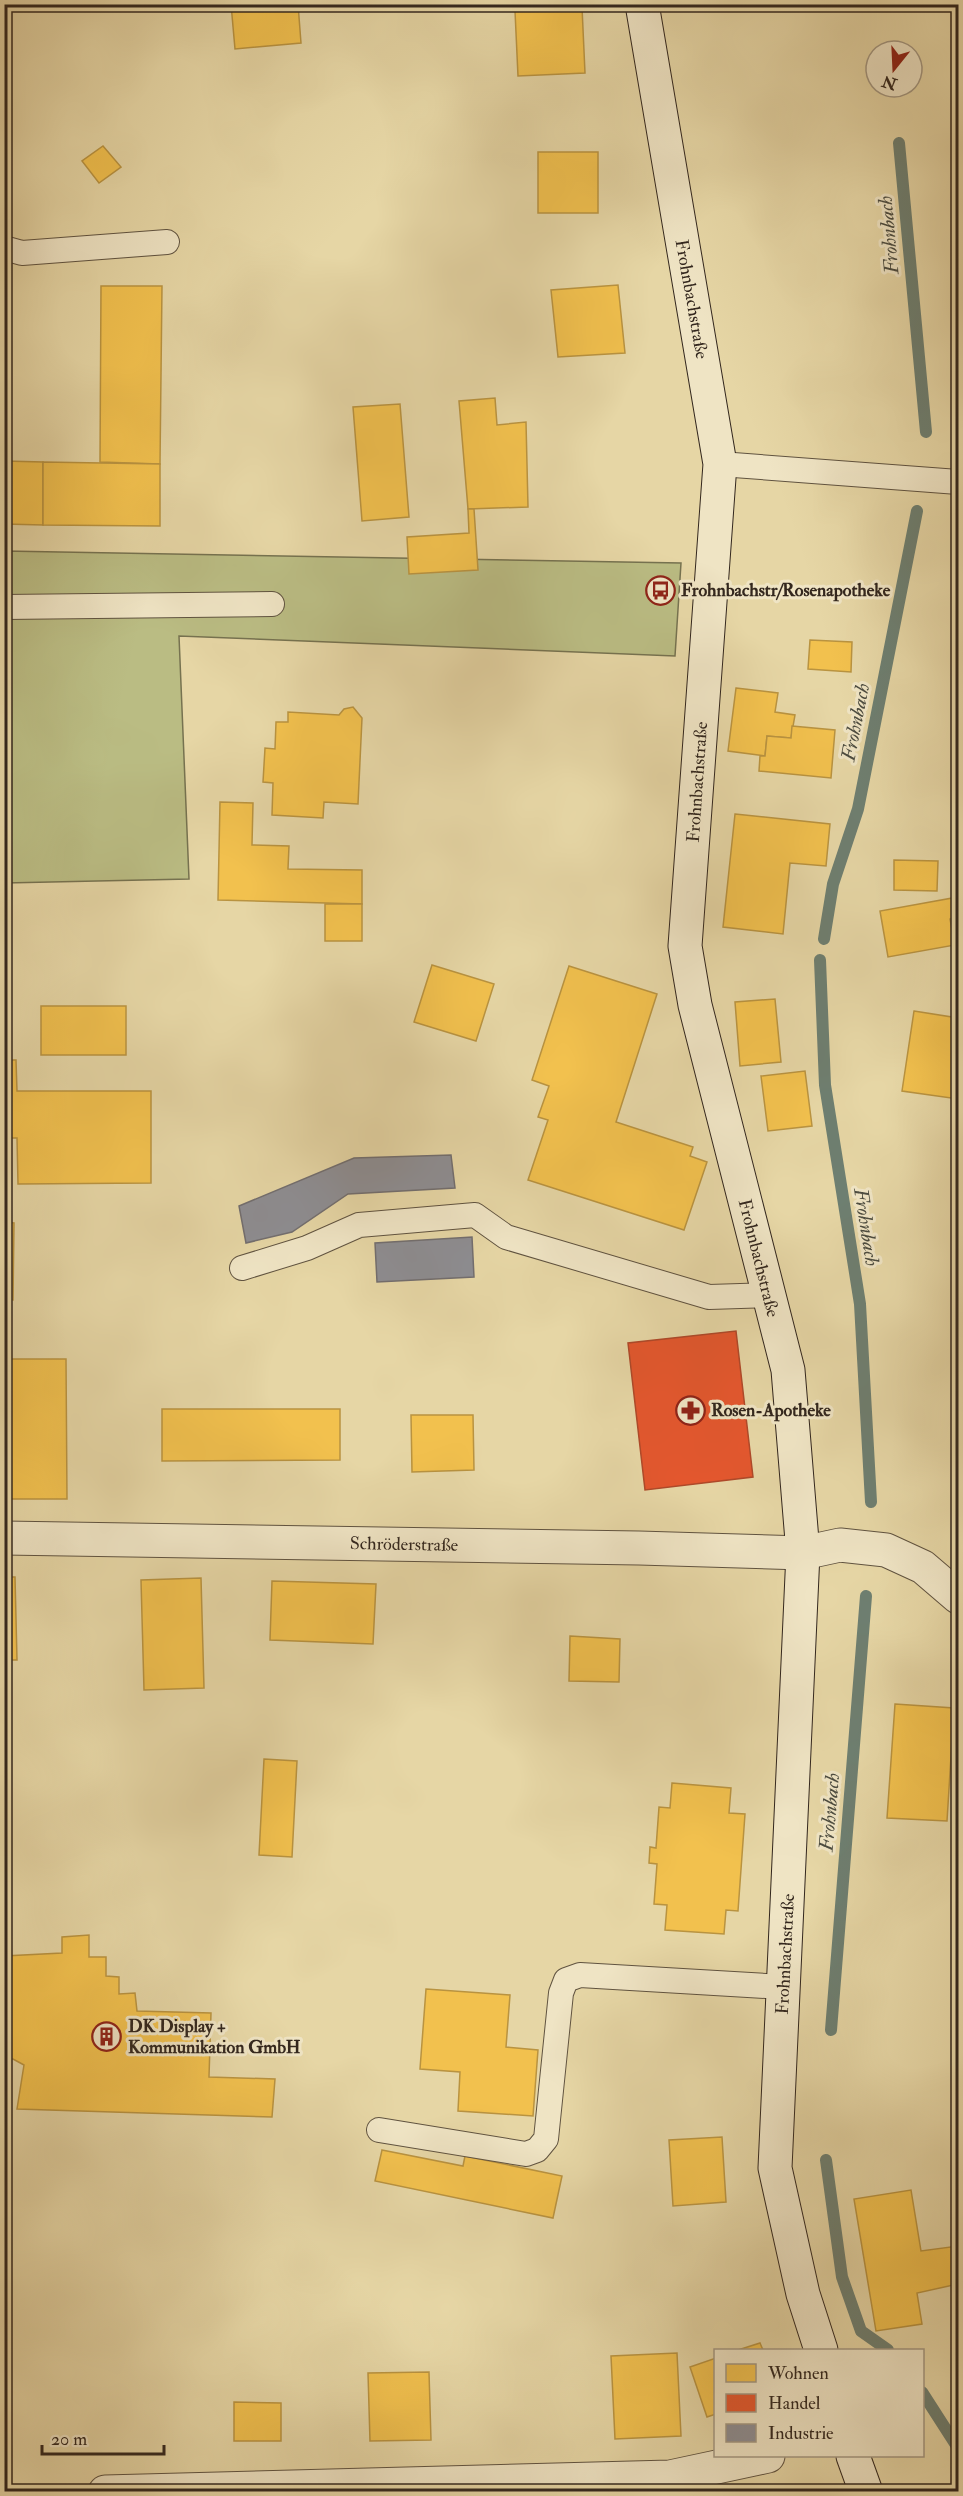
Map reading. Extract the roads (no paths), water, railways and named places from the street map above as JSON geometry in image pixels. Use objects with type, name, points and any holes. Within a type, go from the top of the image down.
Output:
[{"type":"street","name":"Frohnbachstraße","points":[[642,4],[720,464],[685,946],[695,1005],[788,1370],[803,1553],[775,2168],[803,2294],[821,2349]]},
{"type":"street","name":"Schröderstraße","points":[[4,1538],[803,1553]]},
{"type":"street","points":[[803,1553],[840,1545],[886,1550],[923,1568],[958,1597]]},
{"type":"street","points":[[105,2492],[670,2477],[763,2457]]},
{"type":"street","points":[[853,2457],[866,2492]]},
{"type":"lane","points":[[4,248],[22,253],[167,242]]},
{"type":"lane","points":[[720,464],[958,482]]},
{"type":"lane","points":[[4,607],[272,604]]},
{"type":"lane","points":[[242,1268],[307,1248],[359,1226],[475,1215],[506,1237],[709,1297],[769,1295]]},
{"type":"lane","points":[[380,2130],[526,2154],[537,2150],[546,2139],[561,1992],[566,1980],[580,1975],[783,1987]]},
{"type":"waterway","name":"Frohnbach","points":[[899,143],[926,432]]},
{"type":"waterway","name":"Frohnbach","points":[[824,939],[833,884],[858,809],[917,511]]},
{"type":"waterway","name":"Frohnbach","points":[[820,960],[825,1085],[860,1304],[871,1502]]},
{"type":"waterway","name":"Frohnbach","points":[[831,2030],[866,1596]]},
{"type":"waterway","name":"Frohnbach","points":[[826,2160],[842,2277],[861,2331],[887,2349]]},
{"type":"waterway","name":"Frohnbach","points":[[924,2395],[958,2448]]},
{"type":"place","name":"Frohnbachstr/Rosenapotheke","points":[[660,590]]},
{"type":"place","name":"Rosen-Apotheke","points":[[690,1410]]},
{"type":"place","name":"DK Display + Kommunikation GmbH","points":[[107,2036]]}]
